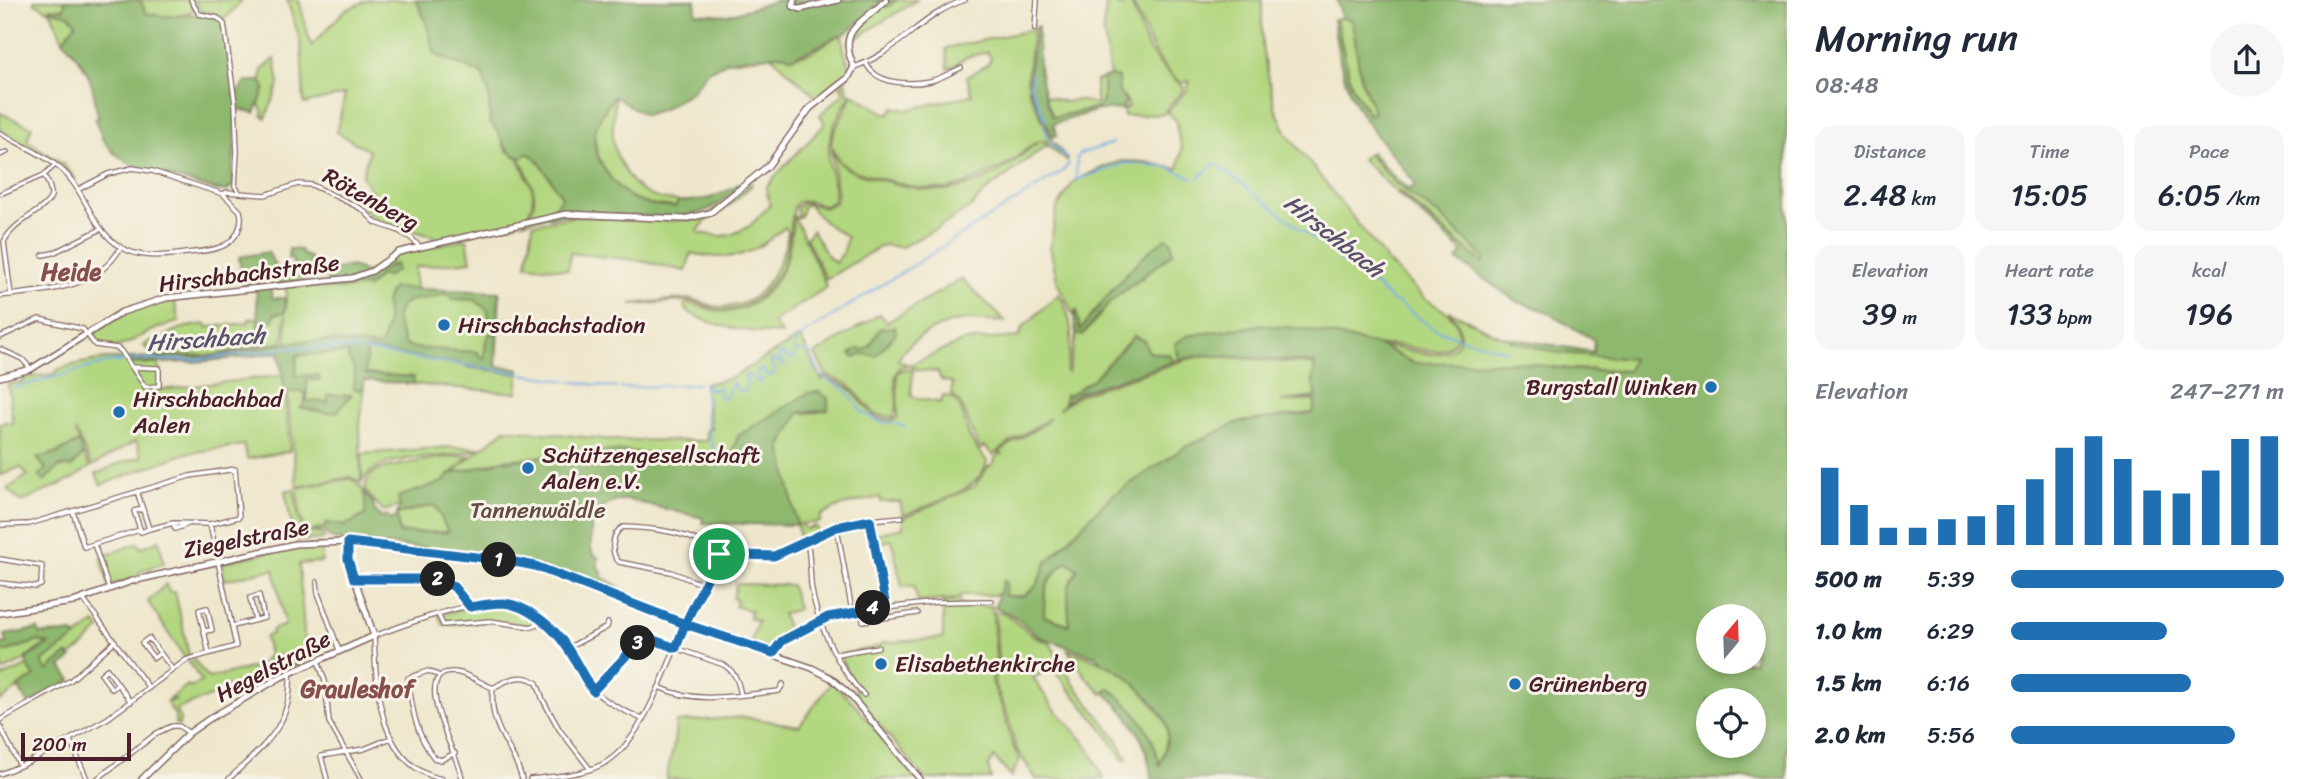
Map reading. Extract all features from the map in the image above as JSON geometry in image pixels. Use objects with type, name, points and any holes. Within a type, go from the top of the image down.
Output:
[{"type":"street","points":[[191,0],[199,13],[218,18],[224,24],[235,103],[235,186],[240,194]]},
{"type":"street","points":[[794,0],[793,6],[800,9],[838,0]]},
{"type":"street","points":[[854,67],[846,49],[846,41],[861,22],[886,0]]},
{"type":"street","points":[[420,247],[566,214],[684,219],[710,213],[768,166],[810,108],[848,78],[854,67],[866,63],[939,11],[965,0]]},
{"type":"street","points":[[1035,29],[1037,0]]},
{"type":"street","points":[[866,63],[870,70],[901,83],[934,80],[961,68]]},
{"type":"street","points":[[0,133],[66,174],[79,189],[101,229],[120,249],[156,257],[220,247],[234,238],[240,227],[242,215],[225,193],[235,186]]},
{"type":"street","points":[[0,155],[7,152]]},
{"type":"street","points":[[0,194],[44,175],[55,166]]},
{"type":"street","name":"Rötenberg","points":[[79,189],[108,174],[132,168],[152,171],[225,193],[265,195],[298,184],[312,185],[362,209],[376,223],[397,230],[420,247]]},
{"type":"street","points":[[11,295],[4,242],[15,224],[48,201],[51,191],[44,175]]},
{"type":"street","points":[[43,255],[53,253],[101,229]]},
{"type":"street","name":"Hirschbachstraße","points":[[0,377],[31,369],[122,312],[166,298],[352,278],[372,271],[393,255],[420,247]]},
{"type":"street","points":[[0,296],[78,285],[101,270],[120,249]]},
{"type":"street","points":[[0,337],[39,319],[83,329],[98,346],[119,349],[147,388],[160,383],[160,370],[157,367],[132,367]]},
{"type":"street","points":[[0,349],[22,359],[31,369]]},
{"type":"street","points":[[1,525],[29,524],[190,476],[235,469],[239,517],[210,524],[190,523],[175,529],[173,523],[84,547],[73,512]]},
{"type":"street","points":[[136,491],[149,529]]},
{"type":"street","points":[[140,530],[134,511],[143,509]]},
{"type":"street","points":[[704,586],[671,572],[619,562],[613,553],[614,535],[623,527],[668,532],[708,545],[719,554],[774,556],[837,527],[902,517]]},
{"type":"street","points":[[870,520],[886,607]]},
{"type":"street","points":[[0,774],[103,721],[186,660],[236,646],[210,524]]},
{"type":"street","points":[[837,527],[852,611]]},
{"type":"street","points":[[108,533],[110,539]]},
{"type":"street","points":[[807,541],[812,568],[811,583],[827,638],[852,682],[864,695]]},
{"type":"street","points":[[348,542],[348,559],[374,636],[380,711],[391,738],[405,759],[417,769],[442,779]]},
{"type":"street","name":"Ziegelstraße","points":[[0,614],[83,599],[132,581],[295,544],[348,542],[497,559],[535,566],[685,624],[812,668],[831,678],[850,695],[920,779]]},
{"type":"street","points":[[96,543],[108,589]]},
{"type":"street","points":[[530,779],[590,769],[602,765],[620,752],[659,687],[685,624],[719,554]]},
{"type":"street","points":[[0,559],[43,566],[41,584],[36,587],[0,583]]},
{"type":"street","points":[[354,579],[438,579],[454,587],[470,607]]},
{"type":"street","points":[[317,582],[318,593],[339,650]]},
{"type":"street","points":[[233,626],[264,618],[259,595],[250,598],[255,620]]},
{"type":"street","points":[[83,599],[149,688]]},
{"type":"street","points":[[773,653],[782,641],[836,614],[886,607],[992,601]]},
{"type":"street","name":"Hegelstraße","points":[[142,779],[189,733],[268,684],[374,636],[438,614],[470,607],[505,603],[518,606],[541,620],[568,648],[593,691],[616,708],[642,719]]},
{"type":"street","points":[[204,631],[212,630],[207,608],[199,610],[209,653]]},
{"type":"street","points":[[861,610],[863,621],[917,613]]},
{"type":"street","points":[[438,614],[443,625],[490,621],[532,627],[541,620]]},
{"type":"street","points":[[568,648],[607,627],[608,623]]},
{"type":"street","points":[[160,653],[154,658],[142,643],[149,638],[173,670]]},
{"type":"street","points":[[593,691],[642,639],[648,638],[716,662],[733,671],[741,695]]},
{"type":"street","points":[[0,720],[71,680],[115,641]]},
{"type":"street","points":[[837,654],[877,647]]},
{"type":"street","points":[[318,661],[325,681],[330,722],[361,779]]},
{"type":"street","points":[[118,684],[112,689],[101,674],[107,669],[118,684],[131,702]]},
{"type":"street","points":[[455,753],[441,760],[434,758],[419,737],[408,678],[428,671],[440,676],[451,672],[460,673],[493,688]]},
{"type":"street","points":[[229,779],[270,740],[281,725],[290,698],[290,673]]},
{"type":"street","points":[[440,676],[436,691],[439,720],[461,767],[462,779]]},
{"type":"street","points":[[493,688],[512,678],[523,677],[537,683],[559,729],[590,769]]},
{"type":"street","points":[[659,687],[688,697],[779,691],[783,684]]},
{"type":"street","points":[[493,688],[498,731],[520,769],[522,779]]},
{"type":"street","points":[[0,726],[20,766]]},
{"type":"street","points":[[97,779],[164,729],[179,726],[189,733]]},
{"type":"street","points":[[327,779],[321,756],[364,749],[391,738]]},
{"type":"street","points":[[70,740],[87,779]]},
{"type":"green space","points":[[34,0],[65,0],[64,9],[56,12],[70,15],[76,23],[63,40],[51,12]]},
{"type":"green space","points":[[65,0],[140,0],[146,13],[159,16],[210,15],[224,23],[235,96],[246,81],[261,81],[265,88],[255,113],[239,109],[236,112],[233,185],[227,191],[133,166],[114,153],[103,140],[95,119],[99,117],[90,79],[63,40],[76,23],[69,15],[50,10],[64,9]]},
{"type":"green space","points":[[140,0],[190,0],[194,9],[178,16],[146,13]]},
{"type":"green space","points":[[194,0],[242,0],[224,20],[218,15],[202,12]]},
{"type":"green space","points":[[287,0],[299,0],[311,46],[345,10],[368,0],[416,0],[425,19],[435,54],[482,74],[489,93],[490,122],[498,130],[506,150],[518,158],[531,185],[533,194],[529,212],[515,224],[440,241],[432,236],[380,223],[363,208],[373,194],[362,176],[369,151],[337,132],[345,94],[304,104],[301,43]]},
{"type":"green space","points":[[416,0],[695,0],[696,13],[728,15],[779,0],[897,0],[887,7],[880,2],[846,33],[791,58],[784,54],[728,61],[708,71],[692,91],[663,109],[645,115],[614,96],[599,120],[595,139],[600,161],[612,181],[638,201],[675,207],[679,201],[711,198],[740,183],[741,186],[718,204],[696,214],[675,217],[565,215],[550,218],[546,212],[562,197],[537,159],[527,153],[521,158],[514,155],[490,123],[489,93],[482,74],[435,54],[425,19]]},
{"type":"green space","points":[[897,0],[917,0],[850,42],[864,21],[884,4],[887,6]]},
{"type":"green space","points":[[1107,0],[1123,7],[1129,0],[1150,51],[1184,88],[1164,114],[1124,116],[1123,110],[1128,107],[1119,92],[1118,78],[1110,76],[1103,27]]},
{"type":"green space","points":[[1131,0],[1262,0],[1262,47],[1275,108],[1287,134],[1388,262],[1424,298],[1448,313],[1456,323],[1459,335],[1452,345],[1434,351],[1381,346],[1305,329],[1261,325],[1187,336],[1176,344],[1179,360],[1173,361],[1170,355],[1149,352],[1144,341],[1134,336],[1093,379],[1066,397],[1065,393],[1064,404],[1058,410],[1081,394],[1207,355],[1315,365],[1313,383],[1317,397],[1281,401],[1315,400],[1313,413],[1239,422],[1185,447],[1109,498],[1046,563],[1037,585],[1024,596],[1004,596],[1004,581],[1001,592],[996,595],[960,595],[960,599],[918,602],[914,586],[902,587],[892,540],[877,543],[875,534],[903,528],[903,518],[974,487],[989,466],[993,465],[996,456],[1002,454],[999,453],[1050,418],[1014,440],[993,455],[984,446],[981,449],[977,443],[961,405],[951,395],[953,383],[941,380],[938,372],[918,370],[909,365],[964,341],[1019,337],[1022,328],[1059,294],[1070,323],[1068,373],[1076,335],[1083,335],[1113,299],[1145,276],[1115,286],[1080,330],[1075,313],[1074,317],[1058,284],[1050,247],[1057,208],[1074,181],[1122,161],[1145,162],[1178,169],[1182,149],[1178,126],[1176,120],[1167,112],[1187,90],[1190,81],[1182,83],[1163,65]]},
{"type":"green space","points":[[1337,0],[1787,0],[1787,779],[1151,779],[1143,742],[1131,721],[1105,693],[1109,688],[1138,717],[1151,737],[1160,765],[1168,731],[1165,721],[1150,699],[1126,676],[1097,659],[1098,657],[1040,637],[1012,615],[995,607],[1003,581],[1006,582],[1005,596],[1024,596],[1037,585],[1046,563],[1109,498],[1185,447],[1239,422],[1313,413],[1315,400],[1281,402],[1317,397],[1313,383],[1315,363],[1203,355],[1180,360],[1175,344],[1187,336],[1261,325],[1305,329],[1381,346],[1413,363],[1518,362],[1575,370],[1628,371],[1632,359],[1558,353],[1510,341],[1510,338],[1593,352],[1594,340],[1543,310],[1516,301],[1457,260],[1463,252],[1398,194],[1399,192],[1483,263],[1485,259],[1440,216],[1396,184],[1368,154],[1371,152],[1409,189],[1416,185],[1373,131],[1349,90],[1333,19],[1336,19],[1351,84],[1369,115],[1374,112],[1361,79],[1352,20],[1342,18]],"holes":[[[1067,561],[1078,570],[1068,587],[1069,625],[1044,616],[1044,598],[1050,579]]]},
{"type":"green space","points":[[1336,19],[1352,20],[1361,79],[1374,112],[1369,115],[1351,84]]},
{"type":"green space","points":[[1038,26],[1040,73],[1044,94],[1053,117],[1098,108],[1103,100],[1103,78],[1110,76],[1118,78],[1119,92],[1127,103],[1123,104],[1124,109],[1099,110],[1053,124],[1057,135],[1053,137],[1030,90],[1029,75]]},
{"type":"green space","points":[[1033,28],[1027,78],[1029,92],[1052,140],[1036,142],[1005,166],[947,189],[917,188],[853,171],[839,161],[831,144],[833,134],[853,94],[888,115],[894,107],[906,110],[972,95],[967,77],[988,64],[991,58],[987,52],[963,59],[948,69],[946,48]]},
{"type":"green space","points":[[842,35],[844,51],[851,69],[848,75],[817,98],[771,56],[784,54],[791,58],[807,54]]},
{"type":"green space","points":[[275,59],[279,84],[266,118],[262,116],[259,104],[265,88],[261,81],[262,70]]},
{"type":"green space","points":[[1103,78],[1103,100],[1098,108],[1053,118],[1043,95],[1065,102],[1078,100],[1096,104],[1096,81]]},
{"type":"green space","points":[[846,81],[848,93],[851,94],[838,118],[829,144],[833,202],[824,206],[810,201],[798,202],[794,207],[782,265],[770,285],[753,301],[732,310],[721,310],[690,301],[631,304],[690,299],[722,307],[748,300],[759,293],[775,271],[788,232],[785,227],[763,244],[742,254],[719,257],[691,253],[686,271],[636,260],[570,253],[568,270],[527,265],[533,224],[579,216],[669,221],[702,219],[751,183],[752,185],[730,205],[706,221],[698,230],[699,233],[720,236],[731,235],[750,226],[770,205],[766,188],[825,124],[820,115],[844,93],[840,86]]},
{"type":"green space","points":[[615,95],[613,140],[620,163],[632,182],[644,193],[660,199],[679,201],[675,207],[647,204],[622,191],[599,158],[595,140],[596,128]]},
{"type":"green space","points":[[0,113],[32,127],[27,140],[64,165],[77,180],[51,160],[0,130]]},
{"type":"green space","points":[[1041,141],[1054,143],[1067,161],[1047,145],[985,192],[971,207],[938,228],[902,247],[883,245],[826,279],[806,238],[812,230],[826,254],[835,263],[843,253],[847,236],[826,223],[809,205],[804,205],[800,217],[797,217],[797,207],[804,202],[824,208],[836,202],[831,148],[843,166],[856,173],[914,188],[944,190],[973,184],[989,177]]},
{"type":"green space","points":[[527,153],[537,159],[563,197],[549,216],[523,222],[530,213],[534,198],[534,191],[521,158]]},
{"type":"green space","points":[[1368,154],[1396,184],[1440,216],[1486,259],[1482,263],[1399,192],[1398,194],[1362,159]]},
{"type":"green space","points":[[794,216],[827,287],[773,322],[782,334],[718,325],[685,309],[684,305],[688,303],[731,311],[742,309],[761,297],[782,270],[789,250]]},
{"type":"green space","points":[[1166,238],[1171,241],[1173,253],[1113,299],[1082,335],[1076,335],[1076,309],[1080,330],[1131,269]]},
{"type":"green space","points":[[467,239],[471,261],[415,267],[416,289],[500,294],[496,364],[368,347],[367,350],[519,374],[517,393],[413,384],[414,377],[365,374],[360,427],[361,482],[350,477],[297,487],[287,391],[286,314],[283,342],[261,345],[262,321],[274,314],[286,312],[286,285],[337,289],[367,286],[367,289],[391,264],[382,271],[373,271],[398,253]]},
{"type":"green space","points":[[289,249],[301,250],[302,254],[311,258],[312,268],[337,269],[352,266],[364,272],[381,271],[395,264],[397,271],[385,277],[382,275],[368,285],[347,289],[326,288],[326,277],[305,276],[302,283],[279,286],[274,273],[259,275],[259,288],[270,286],[272,298],[285,298],[285,312],[274,314],[273,321],[262,321],[261,345],[257,346],[256,289],[244,289],[239,257],[268,252],[277,269],[293,270],[293,260],[288,258]]},
{"type":"green space","points":[[962,279],[1005,321],[957,321],[917,339],[902,353],[898,361],[907,364],[896,373],[897,403],[893,417],[876,415],[848,384],[826,375],[815,354],[880,314],[887,322]]},
{"type":"green space","points":[[392,288],[499,292],[498,329],[490,328],[488,311],[475,300],[453,299],[450,295],[442,294],[404,304],[399,310],[398,325],[404,344],[414,348],[478,352],[480,357],[484,358],[490,333],[497,334],[496,366],[519,369],[519,374],[367,350],[365,374],[414,377],[413,384],[364,380],[362,390],[353,389],[355,373],[348,358],[349,353],[297,355],[296,376],[319,375],[319,380],[307,380],[307,401],[328,402],[328,395],[351,395],[337,412],[327,413],[301,408],[305,402],[305,392],[285,392],[279,352],[170,363],[133,363],[131,358],[216,356],[308,341],[334,341],[380,347],[387,325],[385,303]]},
{"type":"green space","points":[[174,299],[179,322],[120,346],[99,344],[92,338],[118,317],[140,307]]},
{"type":"green space","points":[[1449,311],[1500,336],[1510,338],[1510,341],[1529,344],[1539,349],[1632,359],[1628,371],[1413,363],[1387,350],[1386,347],[1436,354],[1453,348],[1458,344],[1460,332]]},
{"type":"green space","points":[[258,318],[257,346],[215,355],[154,356],[144,346],[150,341],[161,341],[182,328],[206,324],[207,327],[248,323],[249,319]]},
{"type":"green space","points":[[895,327],[896,333],[876,356],[862,354],[854,358],[850,354],[870,346],[880,328]]},
{"type":"green space","points":[[1134,336],[1144,341],[1149,352],[1170,355],[1173,362],[1080,392],[1064,404],[1065,398],[1093,379]]},
{"type":"green space","points":[[800,337],[822,380],[824,377],[848,387],[876,418],[892,420],[898,417],[897,377],[898,372],[905,369],[913,370],[913,397],[941,403],[943,395],[950,397],[959,406],[972,440],[987,461],[983,472],[953,496],[903,515],[900,502],[881,502],[880,497],[843,505],[821,515],[820,522],[800,524],[806,529],[815,526],[819,533],[800,541],[781,446],[799,413],[820,412],[819,392],[729,462],[654,454],[582,453],[506,459],[453,474],[505,429],[615,440],[707,441],[706,429],[711,429],[704,384],[731,378]]},
{"type":"green space","points":[[130,359],[133,364],[159,364],[161,390],[283,375],[290,451],[247,459],[244,445],[183,454],[101,485],[96,474],[142,457],[136,441],[92,466],[75,431],[79,442],[38,458],[46,469],[54,470],[76,462],[83,454],[90,467],[74,478],[22,502],[7,489],[28,475],[20,467],[0,476],[0,424],[13,423],[8,384],[24,382],[24,378],[54,374],[59,369],[81,363]]},
{"type":"green space","name":"Tannenwäldle","points":[[819,392],[828,398],[828,410],[799,413],[781,446],[797,525],[703,523],[703,518],[629,500],[612,502],[591,520],[591,548],[593,555],[598,557],[598,568],[602,571],[602,577],[620,587],[618,595],[532,564],[455,552],[333,539],[323,532],[315,532],[315,529],[325,528],[326,523],[345,526],[365,515],[365,494],[381,518],[387,515],[390,520],[397,517],[399,533],[448,532],[435,505],[397,514],[400,506],[398,497],[443,482],[450,474],[501,460],[566,453],[621,451],[729,462],[738,436],[808,393]]},
{"type":"green space","points":[[79,442],[83,454],[72,467],[60,466],[44,481],[39,475],[46,469],[37,458],[58,453]]},
{"type":"green space","points":[[450,447],[480,448],[467,453],[384,464],[372,471],[362,482],[362,454]]},
{"type":"green space","points":[[469,456],[443,482],[398,498],[400,506],[383,511],[365,491],[370,476],[384,468],[438,458]]},
{"type":"green space","points":[[349,479],[362,488],[366,504],[365,515],[345,526],[327,523],[325,528],[315,529],[315,532],[305,530],[300,516],[297,488]]},
{"type":"green space","points":[[294,489],[303,531],[321,534],[325,539],[295,541],[285,491]]},
{"type":"green space","points":[[435,505],[449,532],[399,533],[397,514]]},
{"type":"green space","points":[[159,540],[164,563],[139,572],[140,576],[109,586],[101,557],[138,543],[141,548]]},
{"type":"green space","points":[[321,545],[322,562],[299,564],[306,658],[303,660],[304,665],[298,668],[285,656],[271,659],[262,668],[279,658],[287,659],[295,667],[284,672],[279,671],[252,689],[246,686],[236,697],[232,689],[176,709],[180,719],[179,725],[175,724],[175,716],[167,702],[177,699],[168,700],[188,685],[190,688],[202,681],[188,662],[194,660],[208,678],[259,666],[269,655],[265,636],[285,625],[274,569],[225,580],[221,563],[278,550]]},
{"type":"green space","points":[[1067,561],[1078,570],[1069,589],[1070,625],[1044,616],[1048,585]]},
{"type":"green space","points":[[166,584],[169,592],[175,592],[189,655],[185,658],[148,602]]},
{"type":"green space","points":[[736,584],[791,585],[798,609],[782,614],[787,634],[778,640],[772,651],[750,644],[758,621],[749,618],[751,611],[735,606],[737,600],[733,599]]},
{"type":"green space","points":[[943,602],[992,606],[996,658],[992,682],[1012,744],[1020,760],[1011,777],[994,757],[988,766],[991,779],[925,779],[853,694],[857,690],[839,655],[877,647],[883,643],[943,638]]},
{"type":"green space","points":[[494,603],[518,606],[541,620],[535,627],[490,621],[443,625],[438,614]]},
{"type":"green space","points":[[995,612],[1002,612],[1037,638],[1050,643],[1073,683],[1117,739],[1127,759],[1123,760],[1105,732],[1052,668],[1033,678],[1053,707],[1088,746],[1104,779],[1036,779],[1016,748],[1006,711],[995,686],[994,675],[998,661]]},
{"type":"green space","points":[[96,623],[100,629],[82,648],[70,656],[67,654],[47,671],[41,662]]},
{"type":"green space","points":[[38,629],[40,634],[72,633],[77,637],[42,662],[47,671],[67,654],[72,658],[61,667],[71,680],[29,704],[18,687],[35,676],[27,666],[27,658],[49,644],[39,641],[0,653],[0,644],[7,643],[5,635]]},
{"type":"green space","points":[[40,641],[46,644],[25,660],[3,671],[0,653]]},
{"type":"green space","points":[[1068,650],[1104,663],[1123,674],[1156,707],[1167,729],[1160,767],[1151,738],[1107,689],[1102,694],[1086,677]]},
{"type":"green space","points":[[27,666],[35,676],[0,701],[0,678]]},
{"type":"green space","points":[[832,682],[852,701],[916,779],[666,779],[676,722],[744,717],[799,726]]},
{"type":"waterway","points":[[1032,73],[1030,85],[1046,121]]},
{"type":"waterway","points":[[1044,126],[1048,139]]},
{"type":"waterway","points":[[1050,143],[1067,158]]},
{"type":"waterway","name":"Hirschbach","points":[[1113,143],[1080,154],[1077,158],[1076,180],[1126,163],[1165,166],[1193,178]]},
{"type":"waterway","name":"Hirschbach","points":[[804,334],[1063,171],[1069,164]]},
{"type":"waterway","name":"Hirschbach","points":[[1198,179],[1216,164],[1365,277],[1393,302],[1397,302],[1434,329],[1457,337]]},
{"type":"waterway","name":"Hirschbach","points":[[704,383],[712,390],[719,387],[720,397],[725,398],[733,382],[737,390],[744,392],[748,385],[745,375],[750,375],[759,383],[762,380],[757,371],[760,368],[768,376],[773,375],[775,369],[770,361],[773,359],[784,365],[784,361],[779,357],[781,353],[793,359],[796,343],[802,335]]},
{"type":"waterway","name":"Hirschbach","points":[[1460,338],[1507,351]]},
{"type":"waterway","name":"Hirschbach","points":[[286,348],[360,350]]},
{"type":"waterway","name":"Hirschbach","points":[[131,360],[195,360],[282,349]]},
{"type":"waterway","name":"Hirschbach","points":[[366,351],[519,373]]},
{"type":"waterway","points":[[796,351],[809,352],[821,376],[846,390],[863,413],[881,422],[905,427]]},
{"type":"waterway","name":"Hirschbach","points":[[14,388],[106,363],[125,361]]},
{"type":"waterway","name":"Hirschbach","points":[[522,374],[616,388]]},
{"type":"waterway","name":"Hirschbach","points":[[620,388],[698,384]]},
{"type":"waterway","points":[[705,386],[710,437],[724,462]]},
{"type":"place","name":"Hirschbachstadion","points":[[444,325]]},
{"type":"place","name":"Burgstall Winken","points":[[1711,387]]},
{"type":"place","name":"Hirschbachbad Aalen","points":[[119,412]]},
{"type":"place","name":"Schützengesellschaft Aalen e.V.","points":[[528,468]]},
{"type":"place","name":"Elisabethenkirche","points":[[881,664]]},
{"type":"place","name":"Grünenberg","points":[[1515,684]]},
{"type":"district","name":"Heide","points":[[71,272]]},
{"type":"district","name":"Grauleshof","points":[[357,689]]},
{"type":"route","points":[[719,554],[685,624],[535,566],[348,542],[348,559],[354,579],[438,579],[454,587],[470,607],[505,603],[531,612],[568,648],[593,691],[642,639],[657,640],[676,648],[685,624],[773,653],[782,641],[828,617],[886,607],[870,520],[837,527],[774,556],[719,554]]}]
